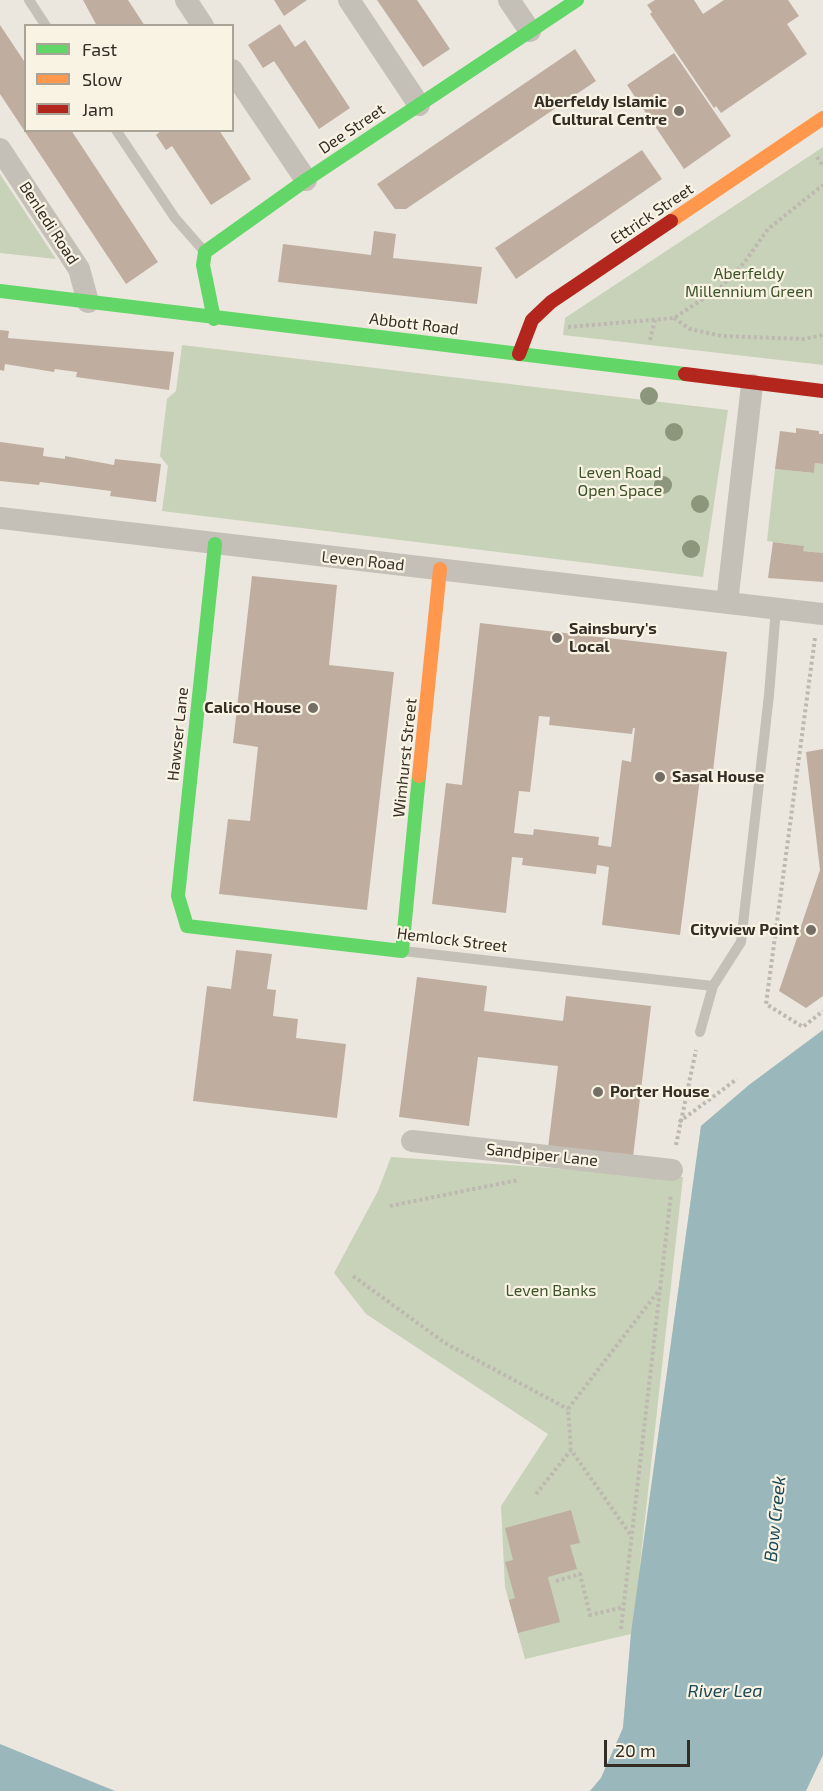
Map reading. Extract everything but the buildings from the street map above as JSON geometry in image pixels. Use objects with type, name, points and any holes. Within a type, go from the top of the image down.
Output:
[{"type":"street","points":[[186,0],[202,24]]},
{"type":"street","points":[[349,0],[419,105]]},
{"type":"street","points":[[509,0],[530,31]]},
{"type":"street","name":"Dee Street","points":[[205,252],[306,180],[577,0]]},
{"type":"street","points":[[234,73],[306,180]]},
{"type":"street","name":"Ettrick Street","points":[[519,354],[531,322],[551,302],[823,118]]},
{"type":"street","name":"Benledi Road","points":[[0,149],[79,269],[88,302]]},
{"type":"street","points":[[205,252],[203,265],[214,319]]},
{"type":"street","name":"Abbott Road","points":[[0,291],[823,392]]},
{"type":"street","points":[[727,603],[752,384]]},
{"type":"street","name":"Leven Road","points":[[0,518],[820,614]]},
{"type":"street","name":"Hawser Lane","points":[[187,926],[178,896],[214,544]]},
{"type":"street","name":"Wimhurst Street","points":[[402,951],[440,569]]},
{"type":"street","name":"Hemlock Street","points":[[187,926],[402,951]]},
{"type":"street","name":"Sandpiper Lane","points":[[412,1141],[672,1178]]},
{"type":"lane","points":[[29,0],[45,24]]},
{"type":"lane","points":[[117,132],[175,218],[205,252]]},
{"type":"lane","points":[[700,1032],[713,986],[741,942],[769,695],[776,608]]},
{"type":"lane","name":"Hemlock Street","points":[[402,951],[713,986]]},
{"type":"path","points":[[531,322],[584,327],[674,318],[722,287],[744,263],[768,229],[823,185]]},
{"type":"path","points":[[674,318],[690,329],[722,336],[804,339],[823,335]]},
{"type":"path","points":[[820,614],[766,1004],[803,1027],[823,1011]]},
{"type":"path","points":[[700,1032],[679,1123],[737,1079]]},
{"type":"path","points":[[621,1629],[672,1178]]},
{"type":"path","points":[[390,1206],[521,1180]]},
{"type":"path","points":[[353,1276],[446,1343],[568,1409]]},
{"type":"path","points":[[631,1535],[571,1450],[568,1409],[661,1289]]},
{"type":"path","points":[[536,1494],[571,1450]]},
{"type":"path","points":[[556,1581],[579,1574],[590,1615],[624,1607]]},
{"type":"green space","name":"Aberfeldy Millennium Green","points":[[823,147],[823,365],[563,335],[565,318]]},
{"type":"green space","points":[[0,174],[56,259],[0,253]]},
{"type":"green space","name":"Leven Road Open Space","points":[[182,345],[728,410],[703,577],[162,511],[168,466],[160,456],[167,399],[176,391]]},
{"type":"green space","points":[[815,463],[823,464],[823,553],[803,551],[803,546],[767,541],[775,469],[814,473]]},
{"type":"green space","name":"Leven Banks","points":[[823,1030],[659,1759],[590,1791],[601,1778],[623,1728],[631,1634],[525,1659],[505,1587],[501,1506],[548,1434],[366,1314],[334,1273],[378,1191],[391,1157],[683,1177],[639,1573],[701,1126],[749,1085]]},
{"type":"water","name":"River Lea","points":[[823,1030],[823,1755],[806,1791],[590,1791],[601,1778],[623,1728],[631,1633],[701,1126],[749,1085]]},
{"type":"water","points":[[0,1744],[115,1791],[0,1791]]},
{"type":"traffic: fast","points":[[214,319],[203,265],[205,252],[306,180],[577,0]]},
{"type":"traffic: fast","points":[[0,291],[685,374]]},
{"type":"traffic: fast","points":[[215,544],[178,896],[187,926],[402,951],[419,776]]},
{"type":"traffic: slow","points":[[671,221],[823,118]]},
{"type":"traffic: slow","points":[[419,776],[440,569]]},
{"type":"traffic: jam","points":[[519,354],[532,320],[551,302],[671,221]]},
{"type":"traffic: jam","points":[[685,374],[823,391]]},
{"type":"place","name":"Aberfeldy Islamic Cultural Centre","points":[[679,111]]},
{"type":"place","name":"Sainsbury's Local","points":[[557,638]]},
{"type":"place","name":"Calico House","points":[[313,708]]},
{"type":"place","name":"Sasal House","points":[[660,777]]},
{"type":"place","name":"Cityview Point","points":[[811,930]]},
{"type":"place","name":"Porter House","points":[[598,1092]]},
{"type":"water label","name":"Bow Creek","points":[[775,1519]]}]
